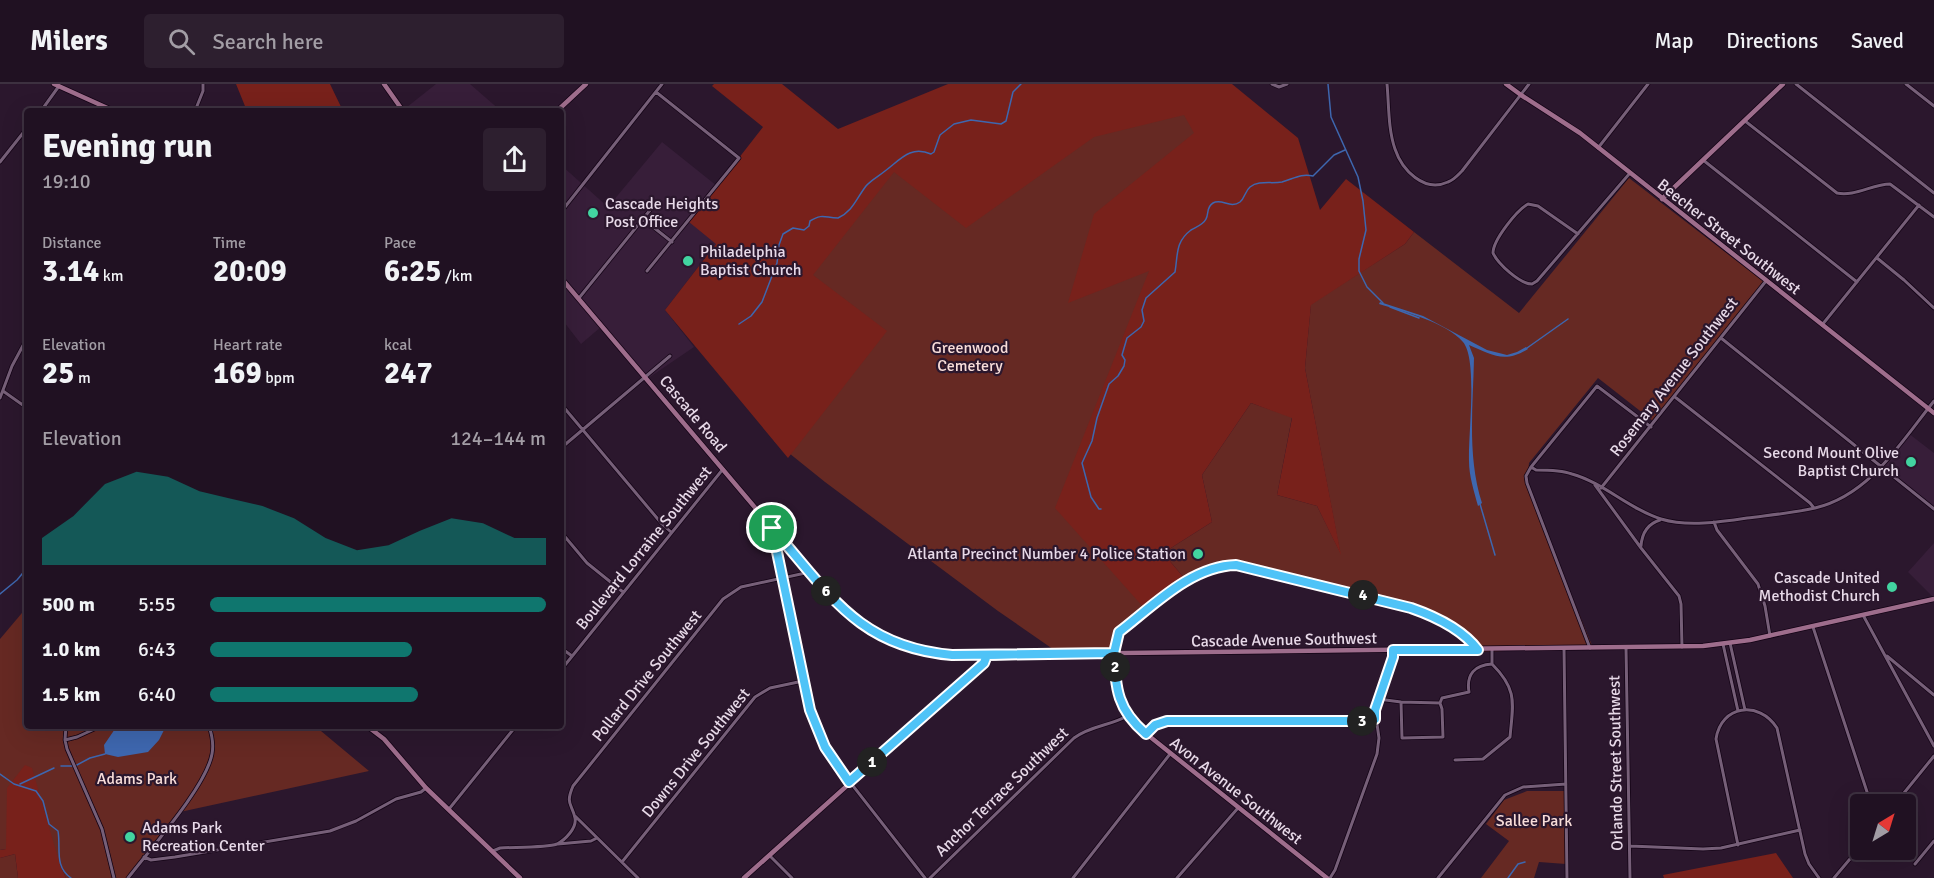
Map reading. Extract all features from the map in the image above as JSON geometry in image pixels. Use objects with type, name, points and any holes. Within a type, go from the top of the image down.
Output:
[{"type":"street","points":[[196,108],[203,92],[203,84]]},
{"type":"street","points":[[384,84],[401,108]]},
{"type":"street","points":[[561,108],[586,84]]},
{"type":"street","points":[[564,208],[662,84]]},
{"type":"street","points":[[1272,84],[1279,87],[1287,84]]},
{"type":"street","points":[[1387,84],[1395,148],[1408,172],[1430,185],[1448,183],[1462,171],[1529,84]]},
{"type":"street","name":"Beecher Street Southwest","points":[[1506,84],[1568,124],[1598,147],[1934,413]]},
{"type":"street","points":[[1598,147],[1648,84]]},
{"type":"street","points":[[1662,199],[1783,84]]},
{"type":"street","points":[[1796,84],[1934,193]]},
{"type":"street","points":[[1906,84],[1934,106]]},
{"type":"street","points":[[42,108],[57,85],[107,108]]},
{"type":"street","points":[[647,272],[739,158],[656,92]]},
{"type":"street","points":[[1744,121],[1837,193],[1845,194],[1890,184],[1934,217]]},
{"type":"street","points":[[0,162],[24,132]]},
{"type":"street","points":[[1703,160],[1857,282]]},
{"type":"street","points":[[1578,234],[1538,206],[1528,204],[1521,209],[1496,241],[1493,253],[1497,260],[1523,282],[1532,284],[1538,281],[1630,173]]},
{"type":"street","points":[[579,298],[656,204]]},
{"type":"street","points":[[1822,325],[1919,205]]},
{"type":"street","points":[[643,219],[672,242]]},
{"type":"street","points":[[1876,258],[1904,279],[1934,308]]},
{"type":"street","name":"Cascade Road","points":[[564,281],[805,567]]},
{"type":"street","name":"Rosemary Avenue Southwest","points":[[1601,488],[1766,281]]},
{"type":"street","points":[[1721,338],[1934,509]]},
{"type":"street","points":[[0,398],[12,366],[24,344]]},
{"type":"street","points":[[564,446],[670,356]]},
{"type":"street","points":[[1590,648],[1526,476],[1597,386],[1651,427]]},
{"type":"street","points":[[3,391],[24,406]]},
{"type":"street","points":[[1675,397],[1814,508]]},
{"type":"street","points":[[1531,467],[1536,470],[1572,474],[1635,508],[1662,519],[1685,523],[1814,508],[1833,502],[1869,480],[1934,401]]},
{"type":"street","points":[[564,408],[671,532]]},
{"type":"street","name":"Boulevard Lorraine Southwest","points":[[564,666],[723,469]]},
{"type":"street","points":[[1594,484],[1679,596],[1682,604],[1682,647]]},
{"type":"street","points":[[1641,548],[1645,529],[1662,519]]},
{"type":"street","points":[[1714,521],[1717,530],[1758,584],[1770,636]]},
{"type":"street","points":[[772,528],[803,681],[819,735],[832,759],[849,782],[925,878]]},
{"type":"street","points":[[564,536],[587,563],[623,592]]},
{"type":"street","points":[[1114,653],[1119,632],[1173,590],[1206,571],[1225,565],[1236,565],[1411,608],[1433,617],[1466,638],[1478,650]]},
{"type":"street","name":"Cascade Avenue Southwest","points":[[805,567],[848,614],[887,640],[932,653],[987,655],[1682,647],[1723,644],[1770,636],[1934,599]]},
{"type":"street","name":"Pollard Drive Southwest","points":[[575,816],[569,802],[573,786],[723,599],[741,587],[810,572]]},
{"type":"street","points":[[1863,615],[1934,746]]},
{"type":"street","points":[[1813,627],[1868,794]]},
{"type":"street","points":[[1730,643],[1744,710]]},
{"type":"street","points":[[1723,644],[1738,711]]},
{"type":"street","points":[[1564,648],[1567,878]]},
{"type":"street","name":"Orlando Street Southwest","points":[[1626,648],[1630,878]]},
{"type":"street","points":[[1455,760],[1483,759],[1510,737],[1514,695],[1502,674],[1492,664],[1492,649]]},
{"type":"street","points":[[564,650],[572,656]]},
{"type":"street","points":[[1326,877],[1335,870],[1377,754],[1375,710],[1393,657],[1393,650]]},
{"type":"street","name":"Avon Avenue Southwest","points":[[1114,653],[1117,693],[1127,716],[1170,754],[1326,877]]},
{"type":"street","points":[[1884,654],[1934,696]]},
{"type":"street","points":[[744,878],[984,663],[987,655]]},
{"type":"street","points":[[1401,702],[1402,738],[1443,737],[1440,703],[1442,698],[1468,692],[1468,679],[1471,672],[1478,666],[1492,664]]},
{"type":"street","name":"Downs Drive Southwest","points":[[622,862],[755,697],[770,688],[803,681]]},
{"type":"street","points":[[1378,699],[1440,703]]},
{"type":"street","points":[[1738,844],[1716,739],[1720,726],[1728,717],[1738,711],[1755,710],[1764,714],[1777,728],[1809,864],[1819,878]]},
{"type":"street","name":"Anchor Terrace Southwest","points":[[930,878],[1074,738],[1091,728],[1121,720],[1127,716]]},
{"type":"street","points":[[1146,734],[1155,725],[1167,721],[1361,721],[1375,719]]},
{"type":"street","points":[[66,729],[65,740],[102,829],[114,878]]},
{"type":"street","points":[[65,740],[94,729]]},
{"type":"street","points":[[128,878],[202,779],[212,754],[213,740],[210,729]]},
{"type":"street","points":[[371,729],[384,739],[426,788],[520,878]]},
{"type":"street","points":[[449,809],[514,729]]},
{"type":"street","points":[[1073,878],[1170,754]]},
{"type":"street","points":[[1903,794],[1934,756]]},
{"type":"street","points":[[1438,878],[1505,795],[1522,787],[1566,784]]},
{"type":"street","points":[[144,857],[151,860],[175,857],[330,831],[356,821],[396,799],[421,792],[426,788]]},
{"type":"street","points":[[1177,878],[1238,808]]},
{"type":"street","points":[[575,816],[638,878]]},
{"type":"street","points":[[556,844],[571,831],[575,823],[575,816]]},
{"type":"street","points":[[1630,846],[1703,849],[1738,844],[1800,830]]},
{"type":"street","points":[[493,851],[500,848],[591,841],[597,838]]},
{"type":"street","points":[[1915,864],[1934,841]]},
{"type":"street","points":[[769,855],[792,878]]},
{"type":"street","points":[[1834,878],[1850,859]]},
{"type":"shaded area","points":[[236,84],[330,84],[342,108],[246,108]]},
{"type":"shaded area","points":[[436,84],[470,84],[498,108],[406,108]]},
{"type":"shaded area","points":[[714,84],[782,84],[838,129],[948,84],[1232,84],[1298,138],[1320,210],[1346,179],[1414,232],[1405,244],[1311,305],[1305,368],[1341,555],[1317,506],[1277,495],[1292,418],[1251,403],[1202,475],[1212,522],[1163,553],[1185,579],[1145,609],[1055,508],[1149,271],[1068,303],[1094,214],[1194,133],[1184,115],[1094,137],[966,228],[894,172],[813,275],[887,331],[788,458],[665,310],[716,244],[689,222],[763,127],[712,86]]},
{"type":"shaded area","points":[[662,142],[717,186],[716,244],[665,310],[694,347],[644,381],[602,326],[581,344],[564,322],[564,168],[608,207]]},
{"type":"shaded area","points":[[1908,433],[1934,453],[1934,507],[1881,463]]},
{"type":"shaded area","points":[[1934,543],[1934,598],[1908,572]]},
{"type":"shaded area","points":[[25,765],[32,768],[60,865],[66,878],[18,878],[15,854],[0,858],[0,850],[6,849],[7,788]]},
{"type":"shaded area","points":[[1776,853],[1793,878],[1664,878],[1663,875]]},
{"type":"green space","name":"Greenwood Cemetery","points":[[1127,84],[1244,117],[1155,250],[1158,601],[1119,632],[1114,653],[1060,654],[998,611],[825,482],[774,441],[791,280],[883,164]]},
{"type":"green space","points":[[1629,178],[1764,282],[1653,421],[1598,378],[1529,463],[1527,485],[1593,648],[1476,652],[1452,629],[1424,612],[1242,567],[1213,568],[1185,579],[1163,553],[1212,522],[1202,475],[1251,403],[1292,417],[1277,495],[1317,506],[1340,552],[1305,368],[1311,304],[1405,244],[1414,232],[1519,313]]},
{"type":"green space","name":"Adams Park","points":[[24,611],[24,729],[319,729],[369,771],[180,812],[127,878],[66,878],[60,865],[6,849],[0,850],[0,639]]},
{"type":"green space","name":"Sallee Park","points":[[1527,791],[1564,791],[1566,864],[1539,862],[1534,878],[1481,878],[1509,841],[1486,824],[1504,800]]},
{"type":"green space","points":[[15,854],[18,878],[0,878],[0,858]]},
{"type":"water","points":[[1380,302],[1423,316],[1487,350],[1507,355],[1526,347],[1528,349],[1505,357],[1469,345],[1474,358],[1473,449],[1477,485],[1482,503],[1478,506],[1469,467],[1471,380],[1468,351],[1456,335],[1436,323],[1379,304]]},
{"type":"water","points":[[115,729],[164,729],[159,740],[148,752],[118,757],[105,754],[104,745]]},
{"type":"waterway","points":[[739,324],[751,316],[762,302],[777,263],[783,234],[793,228],[804,230],[809,226],[810,221],[818,217],[838,218],[843,215],[851,208],[868,184],[901,158],[917,151],[931,154],[934,152],[940,135],[954,124],[971,120],[1001,124],[1006,121],[1013,92],[1021,84]]},
{"type":"waterway","points":[[1328,84],[1331,117],[1358,177],[1363,201],[1366,230],[1359,259],[1359,271],[1367,287],[1383,303]]},
{"type":"waterway","points":[[1101,509],[1091,497],[1082,463],[1092,441],[1109,384],[1124,366],[1125,360],[1122,355],[1127,338],[1141,327],[1144,321],[1142,310],[1146,298],[1175,272],[1178,249],[1182,239],[1205,221],[1209,206],[1213,203],[1236,204],[1242,200],[1250,187],[1257,184],[1282,182],[1305,175],[1313,176],[1334,155],[1345,150]]},
{"type":"waterway","points":[[1390,307],[1419,318]]},
{"type":"waterway","points":[[1527,348],[1568,319]]},
{"type":"waterway","points":[[1480,504],[1495,555]]},
{"type":"waterway","points":[[0,594],[24,572]]},
{"type":"waterway","points":[[61,766],[75,766],[90,758],[105,754]]},
{"type":"waterway","points":[[20,784],[54,768]]},
{"type":"waterway","points":[[0,774],[14,784],[36,791],[43,801],[49,824],[58,831],[60,863],[71,878]]},
{"type":"waterway","points":[[1508,878],[1518,864],[1525,862]]},
{"type":"place","name":"Cascade Heights Post Office","points":[[593,213]]},
{"type":"place","name":"Philadelphia Baptist Church","points":[[688,261]]},
{"type":"place","name":"Second Mount Olive Baptist Church","points":[[1911,462]]},
{"type":"place","name":"Atlanta Precinct Number 4 Police Station","points":[[1198,554]]},
{"type":"place","name":"Cascade United Methodist Church","points":[[1892,587]]},
{"type":"place","name":"Adams Park Recreation Center","points":[[130,837]]},
{"type":"route","points":[[772,528],[810,710],[825,747],[849,782],[984,663],[987,655],[1114,653],[1117,693],[1121,705],[1127,716],[1146,734],[1150,728],[1167,721],[1361,721],[1375,719],[1375,710],[1393,657],[1393,650],[1478,650],[1466,638],[1423,612],[1313,582],[1258,569],[1225,565],[1190,579],[1119,632],[1114,645],[1114,653],[952,655],[932,653],[887,640],[848,614],[834,601],[772,528]]}]
